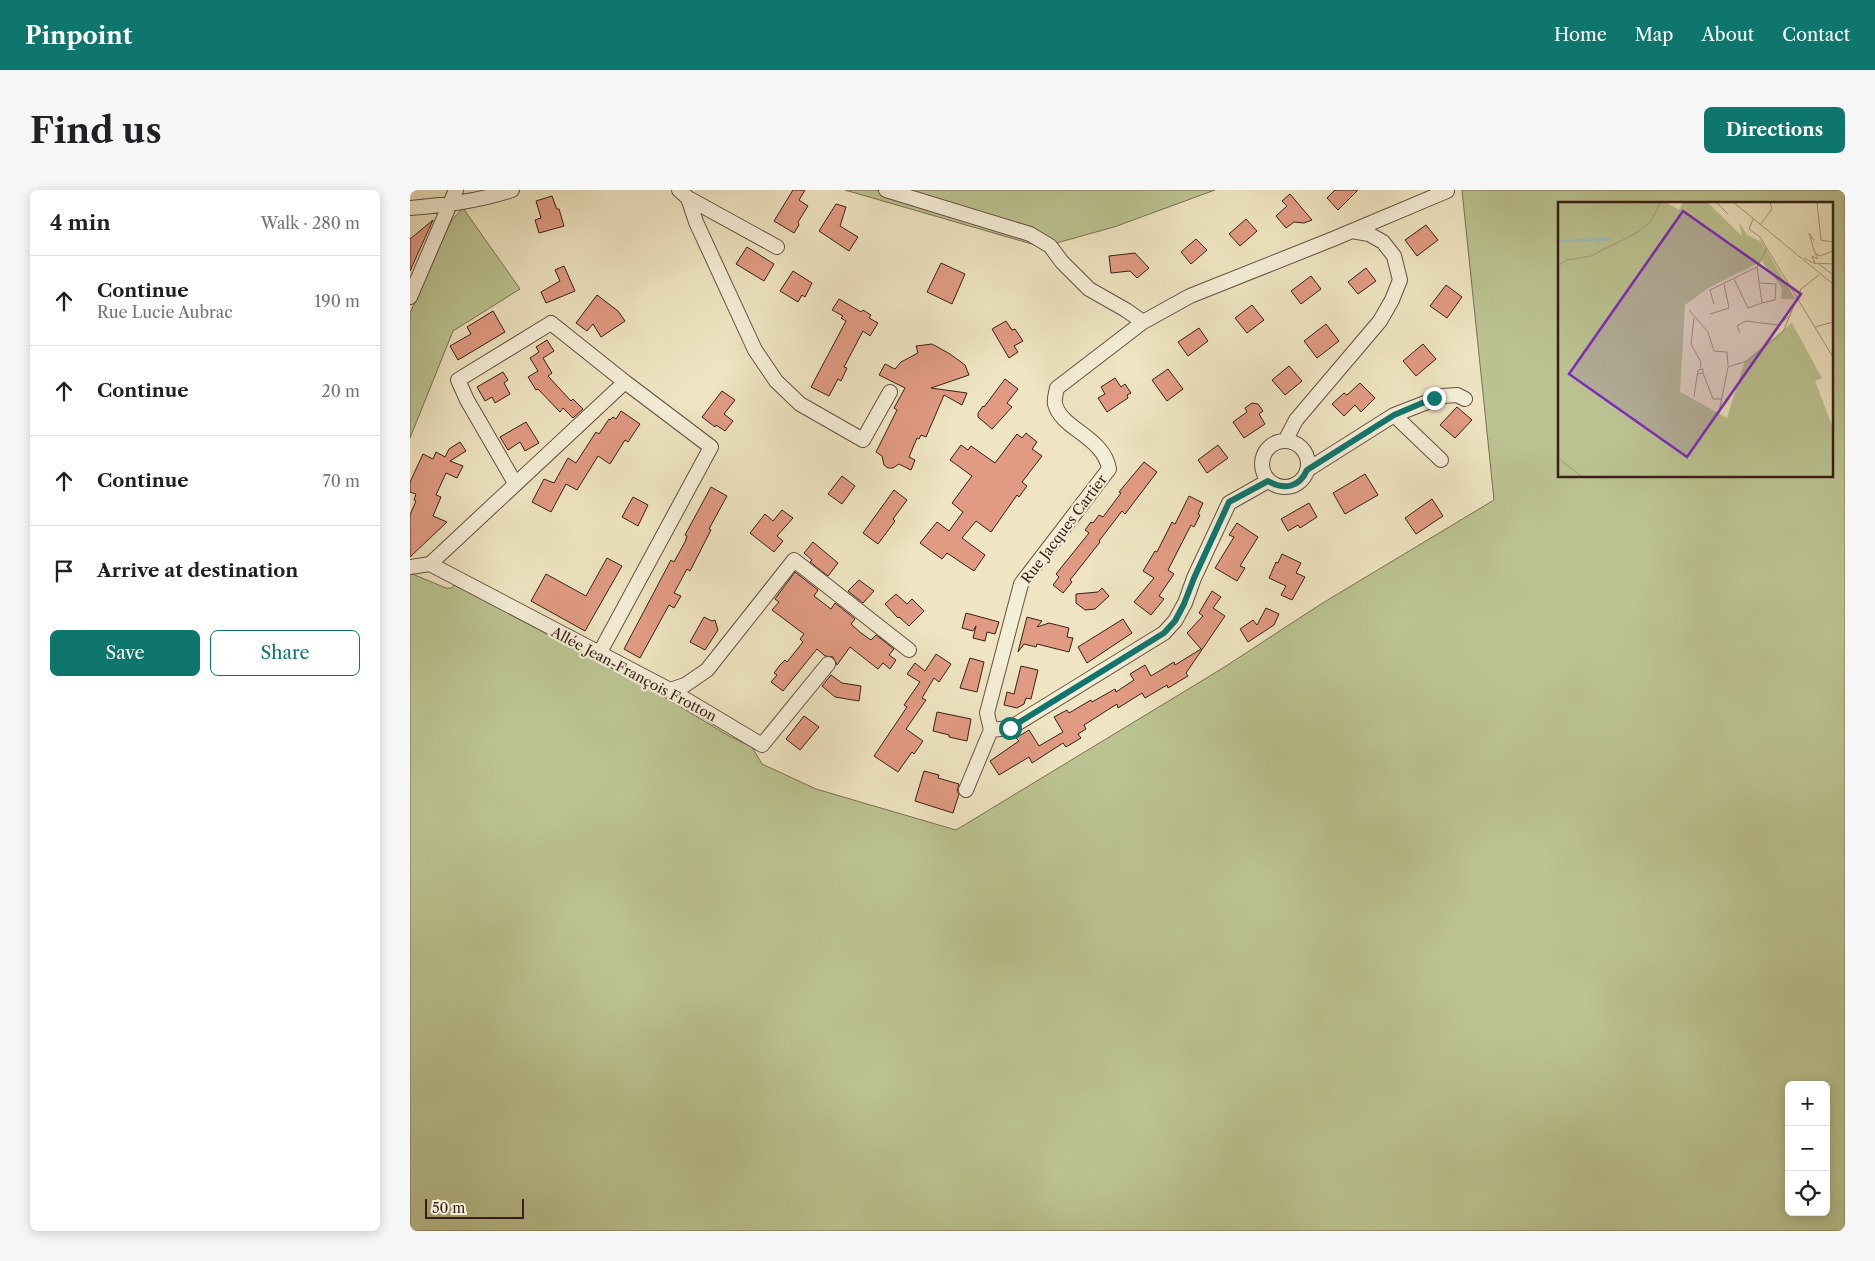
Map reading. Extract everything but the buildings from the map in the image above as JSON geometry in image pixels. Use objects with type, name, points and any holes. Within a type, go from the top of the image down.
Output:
[{"type":"street","points":[[410,297],[456,190]]},
{"type":"street","points":[[410,208],[484,199],[512,190]]},
{"type":"street","points":[[886,190],[1030,234],[1050,246],[1062,262],[1089,289],[1143,322],[1190,296],[1447,191]]},
{"type":"street","points":[[683,194],[777,247]]},
{"type":"street","points":[[683,194],[755,350],[776,381],[800,404],[864,440],[890,392]]},
{"type":"street","points":[[1285,441],[1296,420],[1380,321],[1392,300],[1400,280],[1394,256],[1383,242],[1369,234],[1352,231]]},
{"type":"street","name":"Rue Jacques Cartier","points":[[992,730],[987,713],[1021,584],[1109,470],[1102,450],[1059,414],[1054,402],[1057,388],[1143,322]]},
{"type":"street","points":[[515,483],[467,400],[458,380],[551,323],[711,448],[599,654]]},
{"type":"street","points":[[410,568],[430,564],[625,382]]},
{"type":"street","points":[[1307,470],[1308,462],[1302,448],[1294,443],[1285,441],[1274,444],[1264,453],[1262,470],[1268,481],[1278,486],[1288,487],[1299,482],[1307,470],[1394,415],[1443,396],[1457,395],[1465,399]]},
{"type":"street","points":[[1394,415],[1442,460]]},
{"type":"street","points":[[966,790],[992,730],[1010,728],[1164,633],[1175,621],[1184,604],[1229,502],[1268,481]]},
{"type":"street","points":[[670,690],[685,685],[707,670],[794,560],[909,650]]},
{"type":"street","name":"Allée Jean-François Frotton","points":[[430,564],[670,690],[762,745],[828,664]]},
{"type":"green space","points":[[845,190],[1215,190],[1114,227],[1042,247]]},
{"type":"green space","points":[[1462,190],[1845,190],[1845,1231],[410,1231],[410,573],[446,588],[452,588],[454,585],[476,594],[649,688],[729,736],[752,747],[762,764],[816,789],[956,830],[1223,668],[1321,604],[1494,500]]},
{"type":"green space","points":[[463,208],[520,289],[453,331],[410,438],[410,313],[451,221]]},
{"type":"route","points":[[1010,728],[1164,633],[1175,621],[1184,604],[1229,502],[1268,481],[1278,486],[1288,487],[1296,484],[1307,470],[1394,415],[1434,398]]}]
